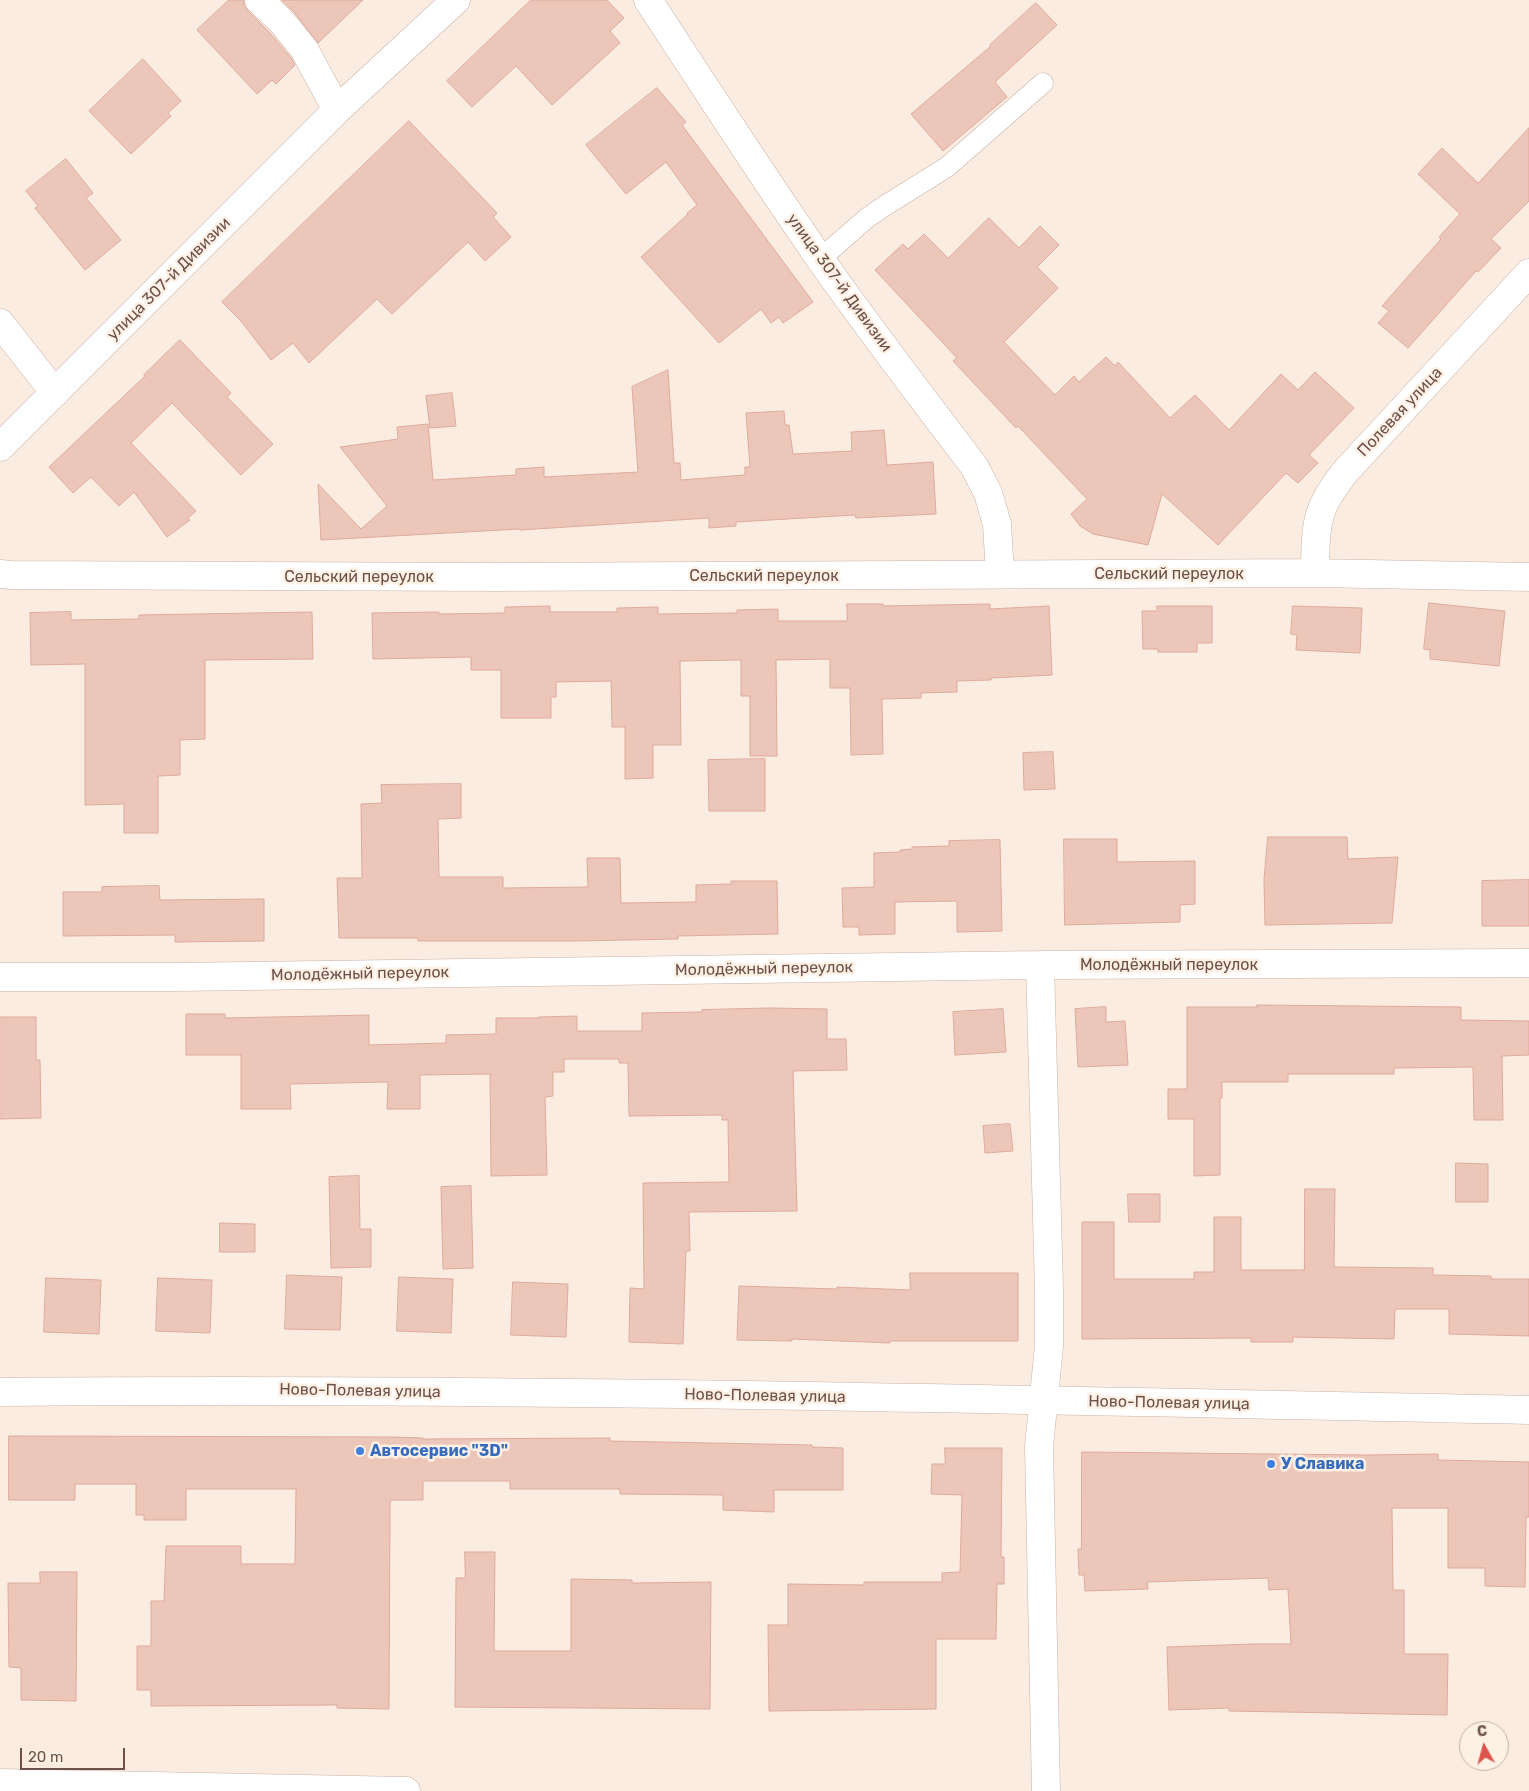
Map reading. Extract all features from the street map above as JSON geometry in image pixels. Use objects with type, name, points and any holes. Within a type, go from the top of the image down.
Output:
[{"type":"street","points":[[259,0],[282,22],[304,49],[337,110]]},
{"type":"street","name":"улица 307-й Дивизии","points":[[0,447],[337,110],[456,0]]},
{"type":"street","name":"улица 307-й Дивизии","points":[[648,0],[820,259],[974,466],[988,493],[997,524],[1000,574]]},
{"type":"street","name":"Полевая улица","points":[[1315,573],[1317,528],[1322,508],[1336,483],[1529,272]]},
{"type":"street","points":[[0,322],[55,393]]},
{"type":"street","name":"Сельский переулок","points":[[0,574],[475,577],[1315,573],[1529,577]]},
{"type":"street","name":"Молодёжный переулок","points":[[0,977],[166,977],[1040,965],[1529,963]]},
{"type":"street","points":[[1040,965],[1049,1289],[1049,1346],[1040,1446],[1046,1791]]},
{"type":"street","name":"Ново-Полевая улица","points":[[0,1392],[300,1390],[1043,1400],[1529,1410]]},
{"type":"street","points":[[0,1783],[406,1791]]},
{"type":"lane","points":[[820,259],[880,209],[947,167],[1043,83]]},
{"type":"building","points":[[229,0],[244,0],[244,5],[248,11],[270,33],[295,65],[276,84],[272,80],[257,94],[197,30]]},
{"type":"building","points":[[282,0],[363,0],[318,43]]},
{"type":"building","points":[[531,0],[607,0],[624,18],[610,31],[620,43],[552,105],[516,66],[472,107],[447,81]]},
{"type":"building","points":[[1036,3],[1057,25],[995,82],[1007,97],[943,151],[911,114],[991,46]]},
{"type":"building","points":[[143,59],[181,101],[168,113],[171,116],[131,154],[89,111]]},
{"type":"building","points":[[657,88],[686,122],[682,125],[813,302],[783,323],[779,317],[771,323],[761,309],[719,343],[641,257],[697,205],[666,162],[626,194],[586,145]]},
{"type":"building","points":[[409,121],[497,213],[493,217],[511,237],[485,261],[468,242],[392,314],[377,299],[309,363],[293,343],[271,360],[241,321],[222,302]]},
{"type":"building","points":[[1529,128],[1529,201],[1491,239],[1501,248],[1478,272],[1476,271],[1408,348],[1378,323],[1389,311],[1382,306],[1441,239],[1439,237],[1460,214],[1418,174],[1442,148],[1478,183]]},
{"type":"building","points":[[66,159],[93,193],[86,198],[121,240],[85,270],[35,208],[38,206],[26,191]]},
{"type":"building","points":[[989,218],[1019,248],[1040,226],[1059,245],[1037,267],[1058,288],[1004,342],[1055,395],[1074,376],[1079,382],[1106,357],[1115,366],[1118,362],[1170,418],[1195,395],[1229,430],[1281,374],[1298,390],[1315,372],[1354,408],[1309,455],[1318,463],[1298,483],[1286,473],[1218,545],[1162,494],[1148,545],[1093,534],[1080,526],[1071,514],[1087,499],[953,361],[957,358],[875,270],[903,244],[908,249],[924,234],[948,258]]},
{"type":"building","points":[[180,340],[231,393],[227,397],[273,444],[241,475],[172,403],[131,443],[196,511],[188,518],[190,520],[167,537],[134,492],[119,506],[91,477],[73,493],[49,467]]},
{"type":"building","points":[[668,370],[674,463],[680,463],[681,480],[745,475],[745,467],[750,467],[746,413],[784,411],[785,425],[789,425],[793,454],[852,451],[851,432],[884,430],[887,465],[933,462],[936,514],[856,518],[855,515],[736,522],[736,526],[709,528],[709,518],[321,540],[318,484],[361,529],[387,506],[340,447],[398,439],[397,427],[428,424],[433,480],[516,475],[516,469],[544,467],[544,477],[638,472],[632,387]]},
{"type":"building","points":[[452,393],[456,426],[430,428],[426,396]]},
{"type":"building","points":[[1429,603],[1505,611],[1499,666],[1430,659],[1430,650],[1424,649]]},
{"type":"building","points":[[847,604],[883,604],[883,606],[990,604],[990,609],[1049,606],[1052,675],[957,681],[957,692],[921,693],[921,698],[882,699],[883,754],[851,755],[850,688],[830,688],[830,659],[776,660],[777,756],[750,756],[750,696],[741,696],[741,660],[680,661],[681,745],[653,745],[653,778],[625,779],[625,727],[612,727],[611,681],[556,682],[556,697],[551,697],[551,718],[501,718],[501,670],[471,670],[471,657],[373,659],[372,613],[505,613],[505,607],[550,606],[550,612],[617,612],[617,608],[658,607],[658,614],[737,613],[737,610],[778,609],[778,621],[847,621]]},
{"type":"building","points":[[1157,606],[1212,606],[1212,643],[1197,643],[1197,652],[1158,652],[1158,649],[1143,649],[1142,611],[1157,611]]},
{"type":"building","points":[[1293,606],[1362,608],[1360,653],[1296,650],[1297,635],[1291,634]]},
{"type":"building","points":[[71,612],[71,620],[139,619],[139,615],[312,612],[313,659],[205,660],[205,739],[180,740],[180,775],[158,776],[158,833],[124,833],[124,804],[85,805],[85,664],[31,665],[30,613]]},
{"type":"building","points":[[1053,752],[1055,789],[1024,790],[1023,753]]},
{"type":"building","points":[[765,759],[765,811],[709,811],[708,760]]},
{"type":"building","points":[[461,784],[461,818],[438,819],[439,877],[503,877],[503,888],[588,887],[587,858],[620,858],[621,903],[696,902],[696,885],[731,884],[731,881],[777,881],[778,934],[678,936],[678,939],[575,941],[418,941],[418,938],[339,938],[337,878],[362,878],[361,804],[382,803],[381,785]]},
{"type":"building","points":[[1268,837],[1347,837],[1348,859],[1398,857],[1392,923],[1265,925],[1264,880]]},
{"type":"building","points":[[1064,839],[1117,839],[1117,862],[1195,861],[1195,904],[1180,905],[1180,922],[1065,925]]},
{"type":"building","points":[[1000,840],[1002,931],[957,932],[957,901],[895,902],[895,934],[859,935],[859,927],[843,927],[842,888],[874,887],[874,853],[900,852],[900,850],[912,849],[912,847],[949,846],[949,841]]},
{"type":"building","points":[[1529,880],[1529,926],[1482,926],[1482,881]]},
{"type":"building","points":[[159,886],[160,900],[264,899],[264,941],[175,942],[175,935],[63,936],[63,892],[102,892],[102,887]]},
{"type":"building","points":[[1257,1005],[1461,1007],[1461,1020],[1529,1021],[1529,1055],[1502,1056],[1503,1120],[1474,1120],[1473,1067],[1394,1068],[1394,1074],[1288,1074],[1288,1082],[1222,1082],[1222,1098],[1220,1098],[1220,1175],[1194,1176],[1194,1119],[1168,1119],[1168,1089],[1187,1089],[1187,1007],[1257,1007]]},
{"type":"building","points":[[1106,1007],[1106,1022],[1125,1021],[1128,1065],[1078,1067],[1075,1009]]},
{"type":"building","points":[[770,1008],[827,1009],[827,1039],[846,1039],[847,1070],[793,1071],[797,1211],[689,1212],[690,1251],[686,1251],[683,1344],[629,1342],[630,1288],[644,1289],[643,1183],[729,1182],[728,1120],[722,1120],[722,1115],[629,1116],[628,1063],[619,1063],[619,1059],[564,1059],[564,1072],[553,1072],[553,1096],[545,1097],[547,1175],[491,1176],[490,1074],[420,1075],[420,1109],[387,1109],[388,1082],[290,1084],[291,1109],[241,1109],[241,1055],[186,1055],[186,1014],[225,1014],[225,1018],[369,1015],[369,1045],[446,1043],[446,1035],[496,1034],[496,1018],[577,1016],[577,1031],[642,1031],[642,1013]]},
{"type":"building","points":[[1003,1009],[1006,1052],[955,1055],[953,1012]]},
{"type":"building","points":[[0,1017],[36,1017],[36,1060],[40,1060],[41,1118],[0,1119]]},
{"type":"building","points":[[1010,1124],[1013,1151],[985,1153],[983,1126]]},
{"type":"building","points":[[1456,1163],[1488,1164],[1488,1202],[1456,1202]]},
{"type":"building","points":[[359,1176],[360,1229],[371,1229],[371,1267],[331,1268],[329,1177]]},
{"type":"building","points":[[471,1186],[473,1268],[443,1269],[441,1187]]},
{"type":"building","points":[[1305,1189],[1335,1189],[1334,1267],[1433,1268],[1433,1275],[1491,1276],[1491,1279],[1529,1279],[1529,1336],[1449,1334],[1449,1309],[1395,1309],[1394,1339],[1293,1337],[1293,1342],[1251,1342],[1251,1338],[1082,1339],[1082,1222],[1114,1222],[1114,1279],[1194,1279],[1194,1272],[1214,1272],[1214,1217],[1241,1217],[1241,1270],[1304,1270]]},
{"type":"building","points":[[1128,1194],[1160,1194],[1160,1222],[1129,1222]]},
{"type":"building","points":[[220,1223],[255,1224],[255,1252],[220,1252]]},
{"type":"building","points":[[910,1273],[1018,1273],[1018,1341],[890,1341],[890,1343],[792,1339],[792,1341],[737,1340],[739,1286],[910,1290]]},
{"type":"building","points":[[287,1275],[342,1277],[340,1330],[285,1329]]},
{"type":"building","points":[[399,1277],[453,1279],[451,1333],[397,1331]]},
{"type":"building","points":[[46,1278],[101,1280],[99,1334],[44,1332]]},
{"type":"building","points":[[158,1278],[212,1280],[210,1333],[156,1331]]},
{"type":"building","points":[[513,1282],[568,1284],[566,1337],[511,1335]]},
{"type":"building","points":[[9,1436],[393,1437],[423,1439],[610,1438],[610,1441],[812,1445],[812,1447],[843,1448],[843,1490],[774,1490],[774,1512],[723,1510],[723,1495],[620,1494],[620,1489],[510,1489],[510,1481],[423,1481],[423,1500],[391,1500],[390,1503],[389,1709],[337,1708],[337,1705],[151,1706],[151,1690],[137,1690],[137,1646],[151,1646],[151,1601],[164,1601],[166,1546],[241,1546],[241,1564],[295,1564],[296,1489],[186,1489],[186,1520],[144,1520],[144,1515],[136,1515],[136,1484],[75,1484],[75,1500],[9,1500]]},
{"type":"building","points":[[945,1448],[1002,1448],[1001,1557],[1004,1557],[1004,1584],[997,1584],[996,1639],[936,1639],[936,1709],[769,1711],[768,1625],[788,1625],[788,1584],[864,1585],[864,1582],[942,1582],[942,1573],[960,1572],[962,1495],[931,1494],[932,1464],[945,1464]]},
{"type":"building","points":[[1082,1452],[1438,1454],[1438,1460],[1529,1462],[1529,1517],[1526,1517],[1525,1587],[1485,1586],[1485,1568],[1448,1568],[1448,1508],[1392,1508],[1393,1590],[1404,1590],[1404,1654],[1448,1654],[1447,1715],[1229,1711],[1229,1708],[1169,1710],[1167,1647],[1291,1644],[1288,1589],[1269,1590],[1268,1578],[1147,1582],[1148,1589],[1085,1591],[1084,1575],[1079,1575],[1078,1549],[1081,1549]]},
{"type":"building","points":[[465,1552],[495,1552],[494,1651],[571,1651],[571,1579],[632,1580],[632,1583],[711,1582],[710,1709],[455,1707],[456,1578],[465,1578]]},
{"type":"building","points":[[40,1572],[77,1572],[76,1701],[21,1700],[21,1668],[9,1667],[8,1583],[40,1583]]},
{"type":"place","name":"Автосервис \"3D\"","points":[[360,1451]]},
{"type":"place","name":"У Славика","points":[[1271,1464]]}]
